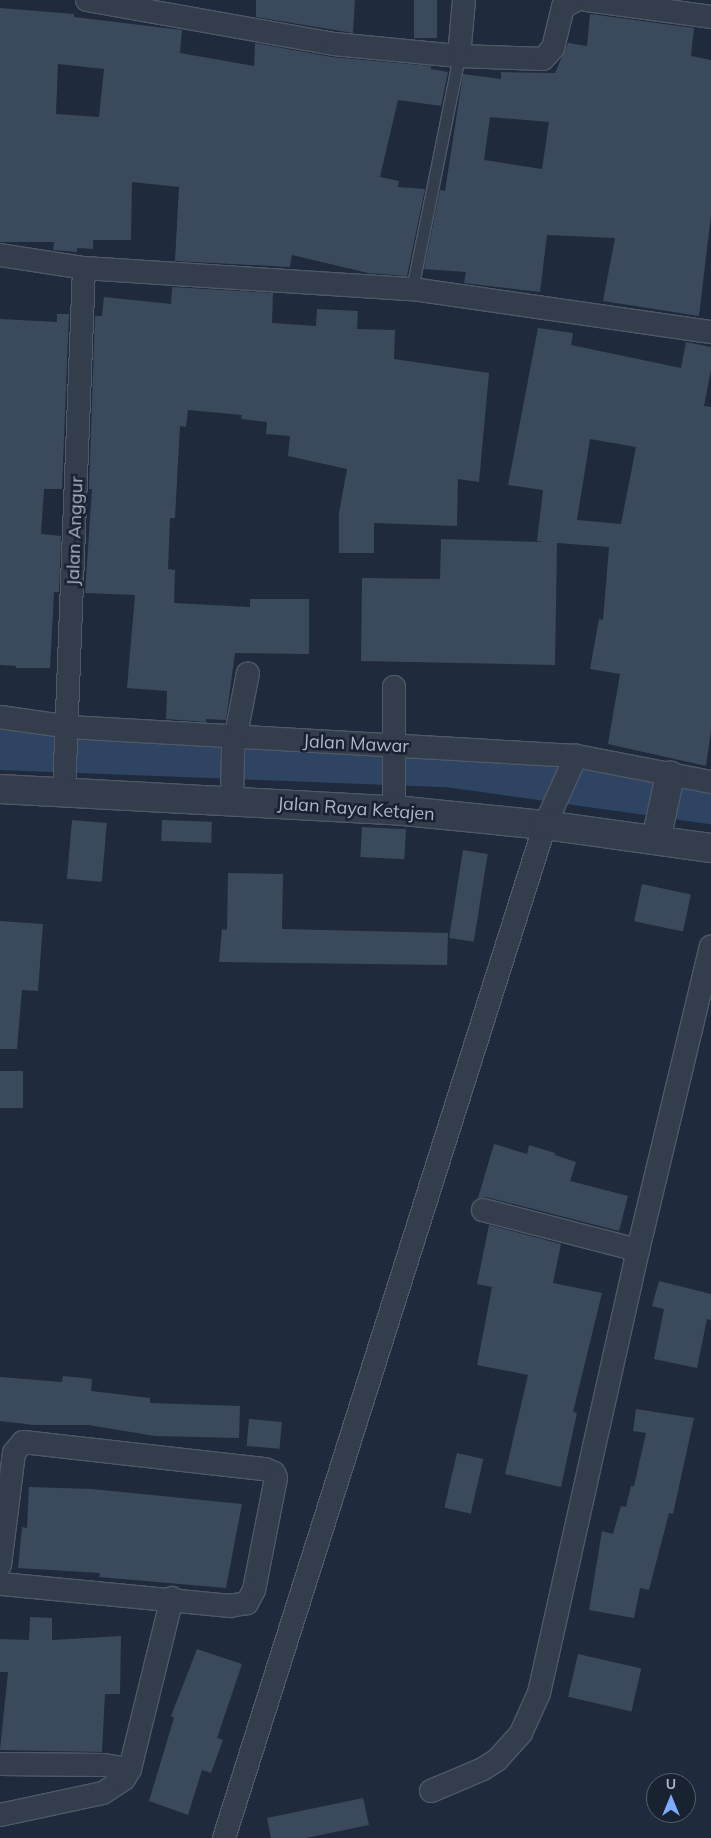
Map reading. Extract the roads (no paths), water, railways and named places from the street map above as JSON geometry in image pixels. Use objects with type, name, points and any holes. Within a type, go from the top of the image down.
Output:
[{"type":"street","points":[[88,0],[334,44],[459,56],[543,59],[553,48],[563,7],[576,0]]},
{"type":"street","points":[[459,56],[464,0]]},
{"type":"street","points":[[587,0],[711,17]]},
{"type":"street","points":[[0,255],[84,268],[412,289],[711,332]]},
{"type":"street","name":"Jalan Anggur","points":[[64,787],[68,733],[84,268]]},
{"type":"street","points":[[231,795],[235,744],[248,673]]},
{"type":"street","points":[[394,687],[394,799]]},
{"type":"street","name":"Jalan Mawar","points":[[0,717],[68,733],[573,762],[668,783],[711,782]]},
{"type":"street","points":[[224,1838],[551,814],[573,762]]},
{"type":"street","points":[[658,832],[668,783]]},
{"type":"street","name":"Jalan Raya Ketajen","points":[[0,789],[64,787],[231,795],[394,799],[551,814],[658,832],[711,848]]},
{"type":"street","points":[[430,1791],[483,1769],[497,1760],[516,1741],[535,1707],[638,1250],[711,947]]},
{"type":"street","points":[[483,1210],[638,1250]]},
{"type":"street","points":[[0,1565],[14,1453],[23,1442],[262,1468],[274,1473],[275,1485],[251,1598],[239,1606],[172,1598],[0,1584]]},
{"type":"street","points":[[0,1815],[111,1791],[130,1769],[172,1598]]},
{"type":"street","points":[[0,1764],[104,1765],[130,1769]]},
{"type":"lane","points":[[412,289],[459,56]]},
{"type":"waterway","points":[[0,744],[447,761],[711,798]]}]
